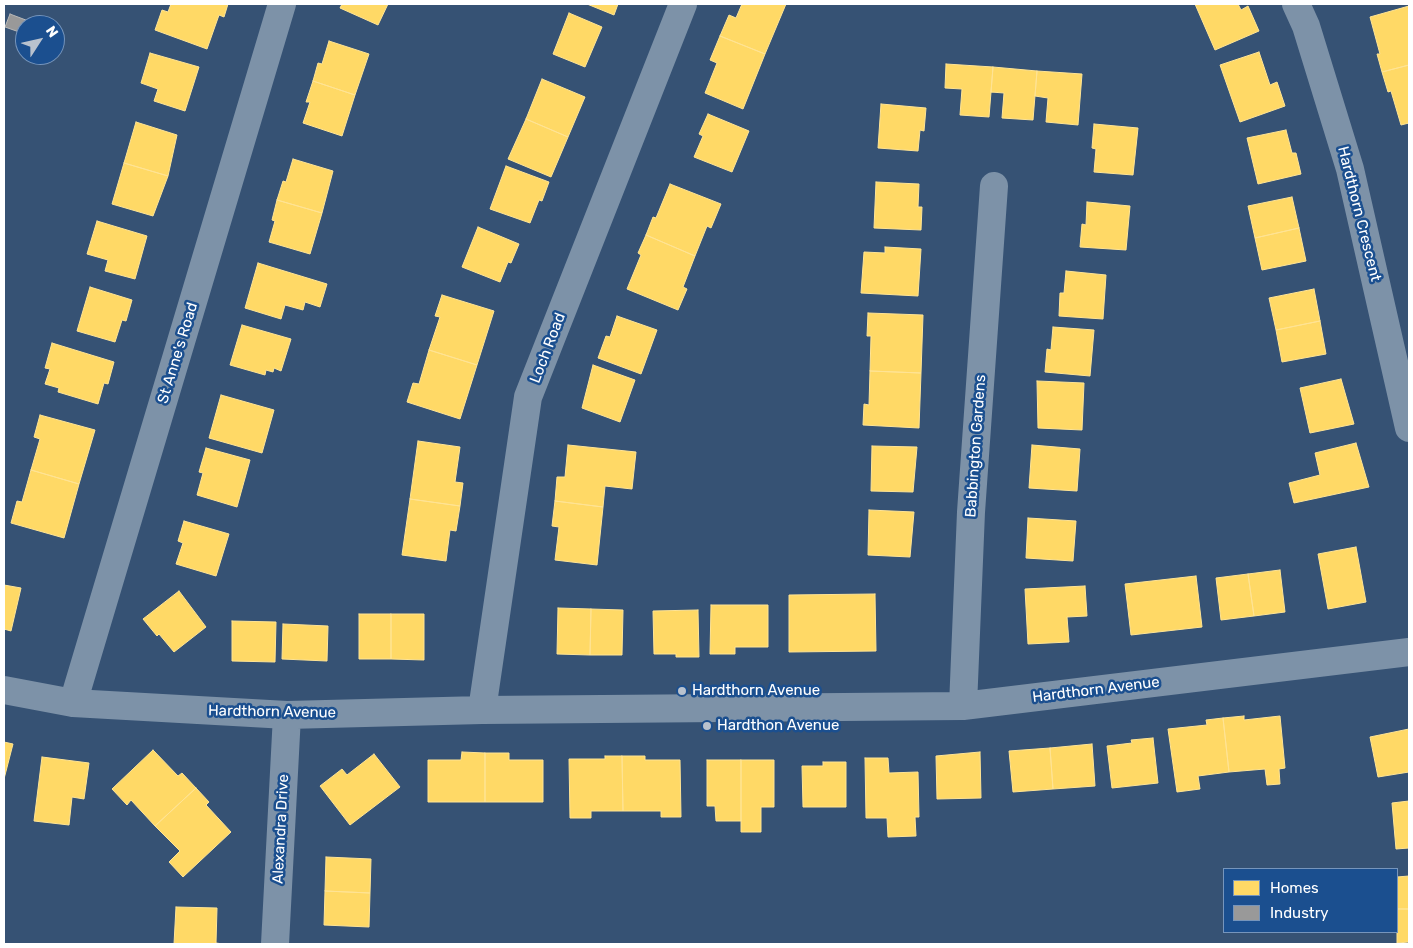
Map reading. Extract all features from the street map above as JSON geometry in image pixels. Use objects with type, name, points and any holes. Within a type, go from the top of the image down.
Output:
[{"type":"street","name":"St Anne's Road","points":[[73,703],[282,4]]},
{"type":"street","name":"Loch Road","points":[[482,710],[528,397],[683,4]]},
{"type":"street","name":"Hardthorn Crescent","points":[[1296,4],[1306,26],[1350,169],[1409,428]]},
{"type":"street","name":"Babbington Gardens","points":[[963,706],[971,512],[994,186]]},
{"type":"street","name":"Hardthorn Avenue","points":[[4,690],[73,703],[287,715],[482,710],[963,706],[1409,652]]},
{"type":"street","name":"Alexandra Drive","points":[[275,944],[287,715]]},
{"type":"building: Homes","points":[[171,4],[228,4],[224,17],[219,15],[207,49],[155,30],[162,10],[168,12]]},
{"type":"building: Homes","points":[[342,4],[388,4],[378,25],[340,8]]},
{"type":"building: Homes","points":[[587,4],[618,4],[614,15]]},
{"type":"building: Homes","points":[[742,4],[786,4],[765,54],[720,36],[729,15],[736,18]]},
{"type":"building: Homes","points":[[1195,4],[1238,4],[1241,10],[1248,6],[1259,31],[1215,50]]},
{"type":"building: Homes","points":[[1409,6],[1409,65],[1382,72],[1377,54],[1380,54],[1370,17]]},
{"type":"building: Homes","points":[[569,13],[602,27],[585,67],[553,54]]},
{"type":"building: Homes","points":[[720,36],[765,54],[743,109],[705,93],[717,63],[710,60]]},
{"type":"building: Homes","points":[[329,41],[369,54],[355,95],[313,81],[318,63],[322,64]]},
{"type":"building: Homes","points":[[1259,52],[1270,85],[1277,82],[1285,106],[1240,122],[1220,65]]},
{"type":"building: Homes","points":[[150,53],[199,67],[185,111],[154,101],[158,89],[141,83]]},
{"type":"building: Homes","points":[[946,64],[993,67],[989,117],[960,115],[962,89],[945,88]]},
{"type":"building: Homes","points":[[1409,65],[1409,123],[1401,125],[1391,91],[1388,92],[1382,72]]},
{"type":"building: Homes","points":[[993,67],[1037,71],[1033,120],[1002,118],[1004,93],[991,92]]},
{"type":"building: Homes","points":[[1037,71],[1082,74],[1078,125],[1046,122],[1048,98],[1035,96]]},
{"type":"building: Homes","points":[[542,79],[585,97],[568,137],[526,119]]},
{"type":"building: Homes","points":[[313,81],[355,95],[342,136],[303,123],[310,102],[306,102]]},
{"type":"building: Homes","points":[[881,104],[926,108],[924,131],[920,130],[918,151],[878,148]]},
{"type":"building: Homes","points":[[708,114],[749,131],[732,172],[694,157],[703,136],[699,134]]},
{"type":"building: Homes","points":[[526,119],[568,137],[551,177],[508,159]]},
{"type":"building: Homes","points":[[136,122],[177,135],[168,176],[124,163]]},
{"type":"building: Homes","points":[[1094,124],[1138,128],[1133,175],[1094,172],[1096,149],[1092,148]]},
{"type":"building: Homes","points":[[1286,130],[1292,153],[1296,153],[1301,174],[1258,184],[1247,138]]},
{"type":"building: Homes","points":[[293,159],[333,171],[322,213],[277,200],[283,181],[286,182]]},
{"type":"building: Homes","points":[[124,163],[168,176],[153,216],[112,204]]},
{"type":"building: Homes","points":[[506,166],[549,182],[542,201],[539,200],[530,223],[490,209]]},
{"type":"building: Homes","points":[[876,182],[919,184],[918,207],[922,207],[921,230],[874,228]]},
{"type":"building: Homes","points":[[670,184],[721,204],[711,228],[707,226],[695,256],[646,235],[653,217],[656,218]]},
{"type":"building: Homes","points":[[1292,197],[1299,228],[1255,238],[1248,206]]},
{"type":"building: Homes","points":[[277,200],[322,213],[310,254],[269,242],[275,221],[272,220]]},
{"type":"building: Homes","points":[[1087,202],[1130,206],[1126,250],[1080,247],[1082,224],[1086,225]]},
{"type":"building: Homes","points":[[97,221],[147,236],[135,279],[105,271],[108,260],[87,254]]},
{"type":"building: Homes","points":[[478,227],[519,244],[511,263],[508,262],[500,282],[462,267]]},
{"type":"building: Homes","points":[[1299,228],[1306,261],[1262,270],[1255,238]]},
{"type":"building: Homes","points":[[646,235],[695,256],[683,287],[687,289],[678,310],[627,289],[641,255],[638,253]]},
{"type":"building: Homes","points":[[885,247],[921,249],[918,296],[861,293],[864,252],[885,253]]},
{"type":"building: Homes","points":[[258,263],[327,284],[320,307],[305,302],[303,310],[285,305],[281,319],[245,308]]},
{"type":"building: Homes","points":[[1066,271],[1106,275],[1103,319],[1059,316],[1060,293],[1064,293]]},
{"type":"building: Homes","points":[[90,287],[132,300],[126,321],[122,320],[115,342],[77,331]]},
{"type":"building: Homes","points":[[1314,289],[1320,321],[1276,330],[1269,298]]},
{"type":"building: Homes","points":[[442,295],[494,311],[477,365],[429,350],[440,317],[435,316]]},
{"type":"building: Homes","points":[[868,313],[923,315],[921,373],[870,371],[871,336],[867,336]]},
{"type":"building: Homes","points":[[617,316],[657,330],[641,374],[598,358],[606,336],[610,337]]},
{"type":"building: Homes","points":[[1320,321],[1326,354],[1282,362],[1276,330]]},
{"type":"building: Homes","points":[[242,325],[291,339],[281,371],[274,368],[273,372],[266,370],[265,375],[230,365]]},
{"type":"building: Homes","points":[[1053,327],[1094,330],[1090,376],[1045,372],[1047,349],[1051,350]]},
{"type":"building: Homes","points":[[52,343],[114,362],[108,384],[104,383],[98,404],[58,392],[59,388],[45,384],[50,369],[45,368]]},
{"type":"building: Homes","points":[[429,350],[477,365],[460,419],[407,402],[413,383],[419,384]]},
{"type":"building: Homes","points":[[593,365],[635,380],[620,422],[582,408]]},
{"type":"building: Homes","points":[[870,371],[921,373],[919,428],[863,425],[864,404],[869,405]]},
{"type":"building: Homes","points":[[1341,379],[1354,424],[1310,433],[1300,388]]},
{"type":"building: Homes","points":[[1037,381],[1084,383],[1082,430],[1038,428]]},
{"type":"building: Homes","points":[[221,395],[274,410],[262,453],[209,438]]},
{"type":"building: Homes","points":[[40,415],[95,430],[79,484],[31,470],[40,439],[34,437]]},
{"type":"building: Homes","points":[[418,441],[460,447],[455,482],[463,483],[460,506],[410,499]]},
{"type":"building: Homes","points":[[1356,443],[1369,487],[1294,503],[1289,483],[1320,475],[1315,453]]},
{"type":"building: Homes","points":[[568,445],[636,452],[632,489],[605,486],[603,507],[555,501],[557,477],[565,477]]},
{"type":"building: Homes","points":[[1032,445],[1080,449],[1077,491],[1029,488]]},
{"type":"building: Homes","points":[[872,446],[917,447],[913,492],[871,491]]},
{"type":"building: Homes","points":[[206,448],[250,460],[237,507],[197,495],[203,473],[199,472]]},
{"type":"building: Homes","points":[[31,470],[79,484],[64,538],[11,523],[17,501],[22,502]]},
{"type":"building: Homes","points":[[410,499],[460,506],[456,531],[450,530],[446,561],[402,555]]},
{"type":"building: Homes","points":[[555,501],[603,507],[597,565],[555,560],[559,527],[552,526]]},
{"type":"building: Homes","points":[[869,510],[914,512],[910,557],[868,555]]},
{"type":"building: Homes","points":[[1028,518],[1076,521],[1073,561],[1026,558]]},
{"type":"building: Homes","points":[[184,521],[229,534],[216,576],[176,564],[183,543],[178,541]]},
{"type":"building: Homes","points":[[1356,547],[1366,602],[1328,609],[1318,554]]},
{"type":"building: Homes","points":[[1280,570],[1285,612],[1254,616],[1248,574]]},
{"type":"building: Homes","points":[[1248,574],[1254,616],[1221,620],[1216,578]]},
{"type":"building: Homes","points":[[1196,576],[1202,627],[1131,635],[1125,584]]},
{"type":"building: Homes","points":[[4,585],[21,588],[11,631],[4,629]]},
{"type":"building: Homes","points":[[1085,586],[1087,616],[1067,617],[1069,642],[1028,644],[1025,589]]},
{"type":"building: Homes","points":[[179,591],[206,627],[174,652],[143,619]]},
{"type":"building: Homes","points":[[875,594],[876,651],[789,652],[789,595]]},
{"type":"building: Homes","points":[[711,605],[768,605],[768,647],[735,647],[735,654],[710,654]]},
{"type":"building: Homes","points":[[558,608],[591,609],[590,655],[557,654]]},
{"type":"building: Homes","points":[[591,609],[623,610],[622,655],[590,655]]},
{"type":"building: Homes","points":[[698,610],[699,657],[676,657],[676,654],[654,654],[653,611]]},
{"type":"building: Homes","points":[[359,614],[391,614],[391,659],[359,659]]},
{"type":"building: Homes","points":[[391,614],[424,614],[424,660],[391,659]]},
{"type":"building: Homes","points":[[232,621],[276,622],[275,662],[232,661]]},
{"type":"building: Homes","points":[[283,624],[328,626],[327,661],[282,659]]},
{"type":"building: Homes","points":[[1244,716],[1244,720],[1280,716],[1285,768],[1279,769],[1280,784],[1267,785],[1265,769],[1229,772],[1223,718]]},
{"type":"building: Homes","points":[[1223,718],[1229,772],[1198,776],[1200,789],[1177,792],[1168,729],[1207,725],[1206,720]]},
{"type":"building: Homes","points":[[1409,729],[1409,772],[1378,777],[1370,737]]},
{"type":"building: Homes","points":[[1153,738],[1158,783],[1112,788],[1107,746],[1132,743],[1131,740]]},
{"type":"building: Homes","points":[[4,742],[13,744],[4,779]]},
{"type":"building: Homes","points":[[1092,744],[1095,786],[1053,789],[1050,748]]},
{"type":"building: Homes","points":[[1050,748],[1053,789],[1013,792],[1009,751]]},
{"type":"building: Homes","points":[[153,750],[178,776],[182,773],[196,788],[155,826],[131,800],[127,805],[112,789]]},
{"type":"building: Homes","points":[[462,752],[485,753],[485,802],[428,802],[428,760],[461,760]]},
{"type":"building: Homes","points":[[980,752],[981,798],[937,799],[936,756]]},
{"type":"building: Homes","points":[[485,753],[509,753],[509,760],[543,760],[543,802],[485,802]]},
{"type":"building: Homes","points":[[374,754],[400,787],[350,825],[320,786],[342,769],[347,775]]},
{"type":"building: Homes","points":[[605,756],[622,756],[623,811],[591,811],[591,818],[570,818],[569,759],[605,759]]},
{"type":"building: Homes","points":[[622,756],[645,756],[645,760],[680,760],[681,817],[661,817],[661,811],[623,811]]},
{"type":"building: Homes","points":[[42,757],[89,763],[84,799],[72,797],[69,825],[34,821]]},
{"type":"building: Homes","points":[[865,758],[888,758],[889,773],[918,772],[919,817],[915,817],[916,836],[888,837],[887,818],[866,818]]},
{"type":"building: Homes","points":[[707,760],[741,760],[741,821],[716,821],[715,806],[707,806]]},
{"type":"building: Homes","points":[[741,760],[774,760],[774,807],[761,807],[761,832],[741,832]]},
{"type":"building: Homes","points":[[823,762],[846,762],[846,807],[803,807],[802,766],[823,766]]},
{"type":"building: Homes","points":[[196,788],[209,802],[206,805],[231,832],[183,877],[169,862],[180,851],[155,826]]},
{"type":"building: Homes","points":[[1409,801],[1409,848],[1396,849],[1392,803]]},
{"type":"building: Homes","points":[[326,857],[371,859],[370,893],[325,891]]},
{"type":"building: Homes","points":[[1409,876],[1409,909],[1398,909],[1398,877]]},
{"type":"building: Homes","points":[[325,891],[370,893],[369,927],[324,925]]},
{"type":"building: Homes","points":[[176,907],[217,908],[216,943],[223,944],[174,944]]},
{"type":"building: Homes","points":[[1398,909],[1409,909],[1409,942],[1397,943]]},
{"type":"building: Industry","points":[[10,14],[15,16],[15,30],[5,27]]},
{"type":"place","name":"Hardthorn Avenue","points":[[682,691]]},
{"type":"place","name":"Hardthon Avenue","points":[[707,726]]}]
